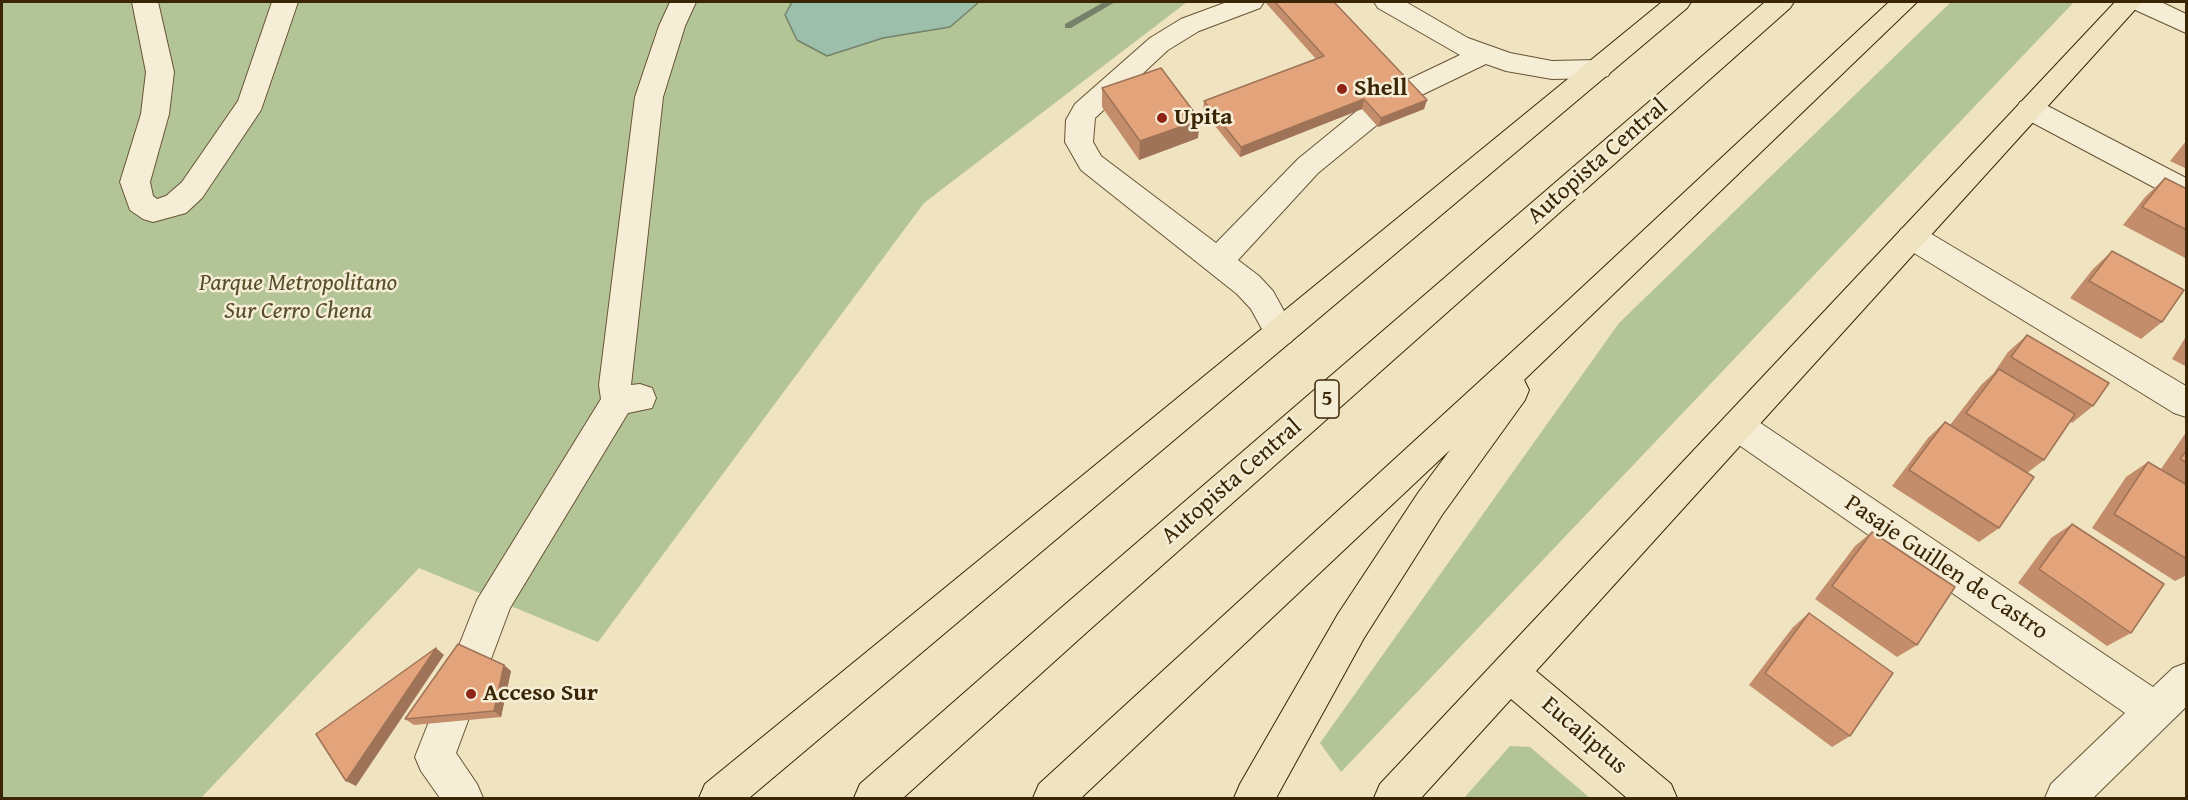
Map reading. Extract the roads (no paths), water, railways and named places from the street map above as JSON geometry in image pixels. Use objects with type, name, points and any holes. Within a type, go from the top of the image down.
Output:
[{"type":"main road","points":[[719,798],[1678,2]]},
{"type":"main road","name":"Autopista Central","points":[[874,798],[1074,620],[1781,2]]},
{"type":"main road","points":[[1053,798],[1572,316],[1904,2]]},
{"type":"main road","points":[[1394,798],[2129,2]]},
{"type":"main road","points":[[1254,798],[1351,626],[1391,563],[1502,404],[1572,316]]},
{"type":"main road","name":"Eucaliptus","points":[[1510,673],[1657,798]]},
{"type":"street","points":[[146,2],[160,72],[155,114],[135,182],[140,202],[153,212],[176,205],[192,190],[251,103],[285,2]]},
{"type":"street","points":[[464,798],[435,757],[495,600],[629,399],[615,385],[650,97],[672,26],[682,2]]},
{"type":"street","points":[[1251,2],[1190,25],[1160,44],[1092,103],[1080,120],[1079,142],[1091,163],[1218,261],[1262,300],[1281,333]]},
{"type":"street","points":[[1387,2],[1443,35],[1484,54],[1529,67],[1552,70],[1598,69]]},
{"type":"street","points":[[2140,2],[2187,24]]},
{"type":"street","points":[[1407,92],[1484,54]]},
{"type":"street","points":[[2030,109],[2187,191]]},
{"type":"street","points":[[1218,261],[1308,166],[1368,117]]},
{"type":"street","points":[[1912,237],[2187,403]]},
{"type":"street","name":"Pasaje Guillen de Castro","points":[[1738,426],[2155,711]]},
{"type":"street","points":[[2065,798],[2187,681]]},
{"type":"waterway","points":[[1068,26],[1110,2]]},
{"type":"place","name":"Shell","points":[[1342,89]]},
{"type":"place","name":"Upita","points":[[1162,118]]},
{"type":"place","name":"Acceso Sur","points":[[471,694]]},
{"type":"park label","name":"Parque Metropolitano Sur Cerro Chena","points":[[298,298]]}]
